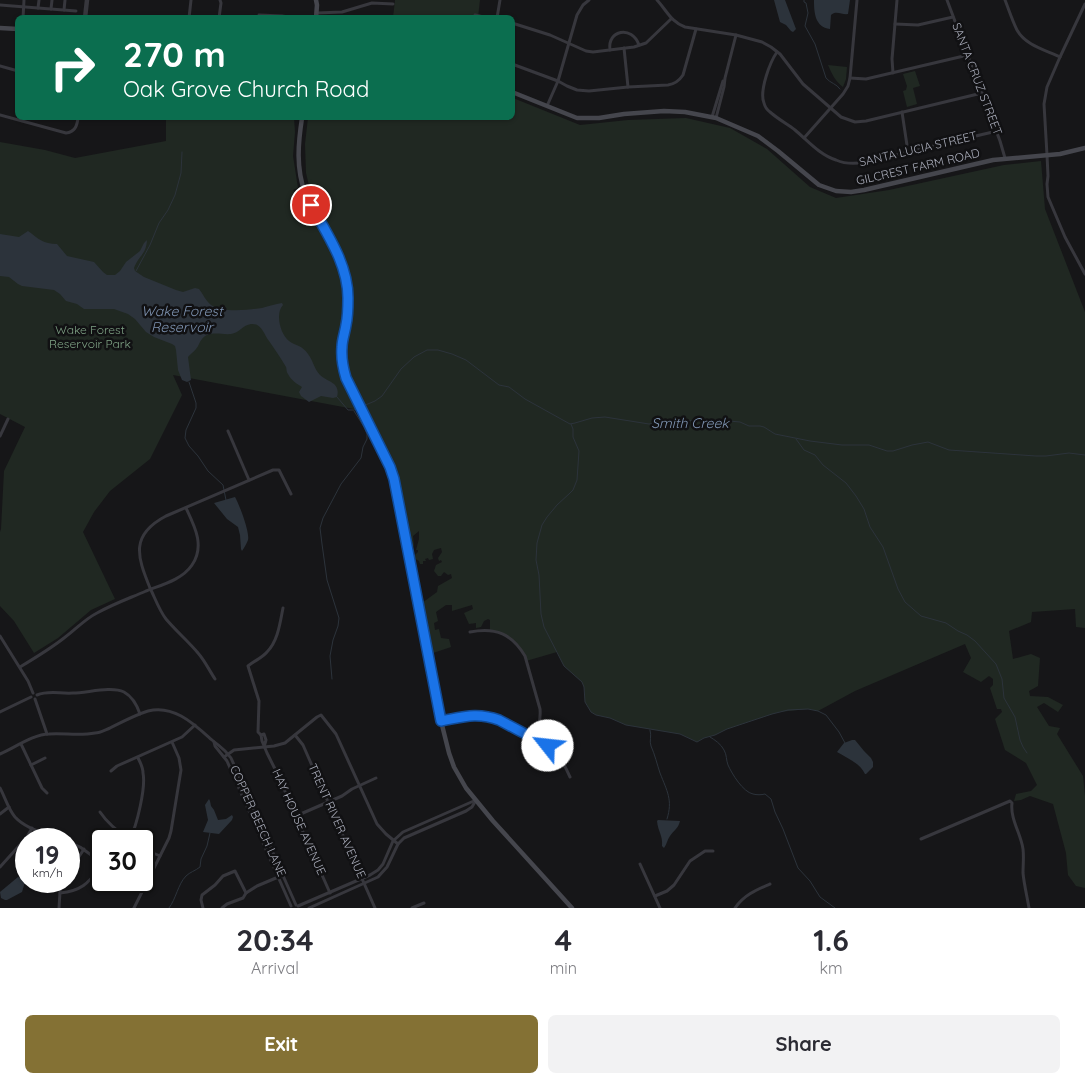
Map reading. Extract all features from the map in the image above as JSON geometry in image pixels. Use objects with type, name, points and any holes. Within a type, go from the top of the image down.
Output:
[{"type":"main road","points":[[316,0],[316,15]]},
{"type":"main road","points":[[0,28],[15,29]]},
{"type":"main road","name":"GILCREST FARM ROAD","points":[[515,93],[577,118],[599,118],[664,111],[714,117],[758,136],[819,185],[836,191],[846,192],[1005,158],[1060,154],[1085,148]]},
{"type":"main road","points":[[302,120],[298,153],[301,180],[307,198],[328,235],[344,269],[348,286],[348,314],[342,347],[343,369],[394,479],[441,721],[449,753],[463,783],[476,800],[572,908]]},
{"type":"street","points":[[10,6],[11,0]]},
{"type":"street","points":[[23,15],[24,0]]},
{"type":"street","points":[[38,0],[38,8]]},
{"type":"street","points":[[51,9],[52,0]]},
{"type":"street","points":[[64,10],[65,0]]},
{"type":"street","points":[[85,15],[87,0]]},
{"type":"street","points":[[189,15],[191,0]]},
{"type":"street","points":[[219,15],[220,0]]},
{"type":"street","points":[[498,15],[500,0]]},
{"type":"street","points":[[547,106],[558,81],[576,14],[589,0]]},
{"type":"street","points":[[657,0],[679,25],[736,35],[762,42],[778,52],[786,60],[800,81],[844,119],[861,122],[982,93]]},
{"type":"street","points":[[804,138],[846,89],[850,78],[857,0]]},
{"type":"street","points":[[893,72],[897,0]]},
{"type":"street","name":"SANTA CRUZ STREET","points":[[947,0],[997,131],[1005,158]]},
{"type":"street","points":[[1005,0],[1016,29],[1023,38],[1034,46],[1060,57]]},
{"type":"street","points":[[316,15],[342,12],[372,3],[394,4]]},
{"type":"street","points":[[1085,4],[1044,96],[1048,197],[1065,237],[1085,274]]},
{"type":"street","points":[[0,5],[76,11]]},
{"type":"street","points":[[895,24],[922,25],[953,16]]},
{"type":"street","points":[[515,24],[550,35],[588,51],[610,50],[646,43],[672,19]]},
{"type":"street","points":[[515,65],[577,90],[589,92],[628,87],[668,85],[679,80],[685,71],[696,29]]},
{"type":"street","points":[[610,50],[612,38],[619,33],[627,32],[633,35],[639,45]]},
{"type":"street","points":[[714,117],[736,35]]},
{"type":"street","points":[[624,48],[628,87]]},
{"type":"street","name":"SANTA LUCIA STREET","points":[[778,52],[768,71],[762,95],[766,108],[826,155],[836,160],[848,163],[866,162],[997,131]]},
{"type":"street","points":[[850,78],[866,79],[968,55]]},
{"type":"street","points":[[0,66],[15,70]]},
{"type":"street","points":[[902,112],[908,152]]},
{"type":"street","points":[[0,115],[15,119]]},
{"type":"street","points":[[18,120],[66,133],[71,132],[75,128],[77,120]]},
{"type":"street","points":[[0,436],[8,419]]},
{"type":"street","points":[[228,431],[249,480]]},
{"type":"street","points":[[214,679],[200,654],[159,609],[140,562],[139,550],[142,538],[146,531],[157,521],[273,470],[279,470],[291,494]]},
{"type":"street","points":[[20,667],[64,639],[91,616],[181,576],[192,565],[198,548],[195,527],[186,508]]},
{"type":"street","name":"HAY HOUSE AVENUE","points":[[283,608],[278,633],[270,650],[248,666],[258,694],[260,707],[258,732],[265,735],[264,746],[332,898]]},
{"type":"street","points":[[470,632],[487,630],[501,633],[510,638],[525,656],[541,718],[534,738]]},
{"type":"street","points":[[0,636],[28,681],[46,734]]},
{"type":"street","points":[[0,712],[34,696],[51,692],[71,693],[110,690],[125,693],[134,701],[140,714]]},
{"type":"street","name":"COPPER BEECH LANE","points":[[0,754],[40,735],[98,733],[149,711],[164,710],[183,717],[228,754],[298,906]]},
{"type":"street","points":[[224,757],[234,750],[241,748],[280,745],[295,736],[321,715],[336,734],[377,824],[398,844]]},
{"type":"street","points":[[441,721],[471,715],[482,715],[499,720],[548,746],[560,758],[570,777]]},
{"type":"street","points":[[111,771],[117,766],[172,742],[188,733],[195,725]]},
{"type":"street","name":"TRENT RIVER AVENUE","points":[[295,736],[302,745],[375,908]]},
{"type":"street","points":[[155,867],[171,831],[181,770],[179,758],[172,742]]},
{"type":"street","name":"COPPER BEECH LANE","points":[[214,742],[224,757],[290,907]]},
{"type":"street","points":[[21,744],[46,793]]},
{"type":"street","points":[[31,765],[45,758]]},
{"type":"street","points":[[135,828],[144,781],[138,758]]},
{"type":"street","points":[[296,816],[342,796],[352,789],[376,778]]},
{"type":"street","points":[[0,788],[15,817],[32,828]]},
{"type":"street","points":[[290,907],[298,906],[330,893],[378,870],[383,864],[393,841],[403,832],[476,800]]},
{"type":"street","points":[[309,908],[375,879],[383,873],[398,844],[408,835],[466,811],[472,807],[476,800]]},
{"type":"street","points":[[921,839],[1010,801],[1012,803],[1013,819],[1023,850],[1023,874],[1029,908]]},
{"type":"street","points":[[0,814],[9,807]]},
{"type":"street","points":[[100,812],[113,828]]},
{"type":"street","points":[[436,818],[438,822]]},
{"type":"street","points":[[80,847],[90,854]]},
{"type":"street","points":[[80,855],[84,849]]},
{"type":"street","points":[[0,867],[15,851]]},
{"type":"street","points":[[655,896],[667,891],[674,885],[690,861],[705,851],[713,851]]},
{"type":"street","points":[[155,854],[160,856]]},
{"type":"street","points":[[640,864],[660,908]]},
{"type":"street","points":[[204,908],[201,900],[202,895],[223,876],[235,870],[246,893]]},
{"type":"street","points":[[222,908],[243,898],[246,893],[257,886],[283,875]]},
{"type":"street","points":[[735,908],[749,893],[770,884]]},
{"type":"street","points":[[59,908],[60,893]]},
{"type":"street","points":[[134,908],[142,893]]},
{"type":"street","points":[[412,908],[424,903]]},
{"type":"green space","points":[[395,0],[480,0],[478,15],[393,15]]},
{"type":"green space","points":[[828,65],[847,67],[843,87],[836,80]]},
{"type":"green space","points":[[915,71],[920,86],[913,88],[917,104],[907,107],[903,91],[906,90],[907,86],[903,74]]},
{"type":"green space","points":[[515,99],[580,125],[628,120],[686,118],[730,128],[767,149],[810,187],[836,198],[889,190],[1004,165],[1041,161],[1045,209],[1085,312],[1085,628],[1076,627],[1075,609],[1032,612],[1031,622],[1009,631],[1013,659],[1031,654],[1040,658],[1038,686],[1029,691],[1030,696],[1048,697],[1063,705],[1058,712],[1044,703],[1037,707],[1049,726],[1060,728],[1057,734],[1083,776],[1085,796],[1085,888],[1076,886],[1068,875],[1066,853],[1053,804],[1030,796],[1014,801],[1016,794],[1031,791],[1037,785],[1026,763],[1005,750],[995,719],[1002,712],[1001,709],[997,709],[990,688],[993,685],[993,679],[989,676],[981,682],[963,672],[971,658],[965,644],[855,691],[818,711],[808,709],[779,712],[727,729],[697,742],[680,734],[626,725],[591,712],[585,702],[582,682],[564,666],[557,652],[526,661],[525,656],[510,638],[490,630],[490,620],[484,621],[481,627],[476,628],[476,623],[469,624],[464,613],[473,609],[472,605],[452,611],[452,605],[446,605],[436,612],[438,621],[434,623],[435,630],[439,629],[441,638],[449,639],[451,647],[433,653],[422,603],[437,592],[438,586],[452,578],[451,574],[448,575],[444,572],[441,576],[438,576],[434,571],[436,565],[442,562],[438,558],[442,552],[441,548],[434,550],[432,554],[433,559],[425,559],[426,561],[423,561],[423,564],[420,564],[414,558],[418,552],[416,550],[419,531],[413,536],[414,546],[409,550],[398,485],[388,455],[346,369],[344,354],[350,308],[340,256],[313,202],[306,173],[305,144],[308,120],[515,120]]},
{"type":"green space","name":"Wake Forest Reservoir Park","points":[[166,120],[294,120],[293,156],[298,188],[293,190],[314,215],[338,264],[345,298],[345,314],[338,350],[339,362],[359,410],[173,375],[182,395],[150,459],[110,491],[94,512],[83,532],[115,599],[91,610],[58,638],[34,653],[14,621],[0,606],[0,532],[4,471],[25,427],[0,414],[0,142],[45,150],[75,158],[166,141]]},
{"type":"water","points":[[774,0],[785,0],[796,29],[793,32],[780,22]]},
{"type":"water","points":[[814,0],[850,0],[848,14],[837,13],[831,15],[830,29],[825,28],[816,19]]},
{"type":"water","name":"Wake Forest Reservoir","points":[[28,231],[38,239],[57,244],[67,256],[94,262],[107,275],[115,275],[120,271],[126,262],[140,251],[147,240],[144,252],[134,268],[135,271],[144,277],[183,292],[195,288],[199,289],[211,305],[216,308],[250,310],[282,303],[279,318],[283,334],[289,341],[306,351],[320,375],[335,385],[338,392],[337,397],[321,396],[309,402],[301,396],[299,392],[302,387],[287,373],[286,367],[262,330],[255,324],[248,325],[234,333],[205,336],[188,357],[191,380],[187,382],[182,380],[178,370],[175,346],[146,332],[128,314],[114,309],[84,309],[77,304],[66,301],[54,290],[22,286],[9,277],[0,276],[0,234],[19,237]]},
{"type":"water","points":[[235,497],[244,518],[248,536],[248,541],[242,551],[238,527],[227,519],[214,503]]},
{"type":"water","points":[[855,740],[873,762],[873,767],[866,774],[857,764],[837,752],[844,743]]},
{"type":"water","points":[[209,799],[218,820],[226,819],[232,815],[233,817],[219,834],[203,832],[208,820],[205,805]]},
{"type":"water","points":[[658,820],[680,821],[664,848],[662,846]]},
{"type":"water","points":[[15,880],[15,893],[20,893],[5,900],[1,898],[0,892]]},
{"type":"waterway","points":[[804,0],[808,13],[805,26],[815,44],[826,78],[840,89]]},
{"type":"waterway","points":[[136,271],[175,195],[181,173],[182,152]]},
{"type":"waterway","name":"Smith Creek","points":[[363,406],[382,396],[401,369],[414,357],[427,350],[438,350],[466,360],[499,385],[509,387],[525,399],[570,424],[592,418],[605,417],[649,424],[671,421],[718,420],[740,422],[749,426],[760,426],[775,434],[810,441],[842,445],[869,445],[887,451],[928,442],[949,450],[1036,456],[1069,453],[1085,455]]},
{"type":"waterway","points":[[189,382],[196,408],[186,430],[185,438],[208,471],[223,485],[226,500]]},
{"type":"waterway","name":"Smith Creek","points":[[337,397],[348,410],[358,408]]},
{"type":"waterway","points":[[332,679],[330,656],[339,618],[327,580],[320,528],[323,518],[341,484],[361,458],[367,439],[364,427],[354,411]]},
{"type":"waterway","points":[[571,424],[573,437],[579,451],[577,480],[573,490],[557,505],[542,525],[537,543],[536,560],[544,627],[564,666],[582,682],[585,702],[591,712],[626,725],[680,734],[697,742],[727,729],[772,714],[788,710],[808,709],[826,715],[845,743]]},
{"type":"waterway","points":[[796,439],[804,450],[815,455],[823,465],[846,483],[856,496],[864,509],[870,527],[883,547],[898,589],[905,602],[921,616],[946,623],[967,635],[996,664],[1002,679],[1004,698],[1015,717],[1020,740],[1027,753]]},
{"type":"waterway","points":[[650,730],[650,744],[667,790],[669,801],[667,819]]},
{"type":"waterway","points":[[710,737],[723,748],[730,769],[745,790],[753,794],[765,794],[771,799],[798,868],[810,881],[820,897],[835,908]]},
{"type":"waterway","points":[[169,908],[183,879],[200,867],[210,833]]},
{"type":"route","points":[[311,205],[334,246],[344,269],[348,286],[348,314],[342,347],[343,369],[394,479],[441,721],[471,715],[491,716],[548,746]]}]
